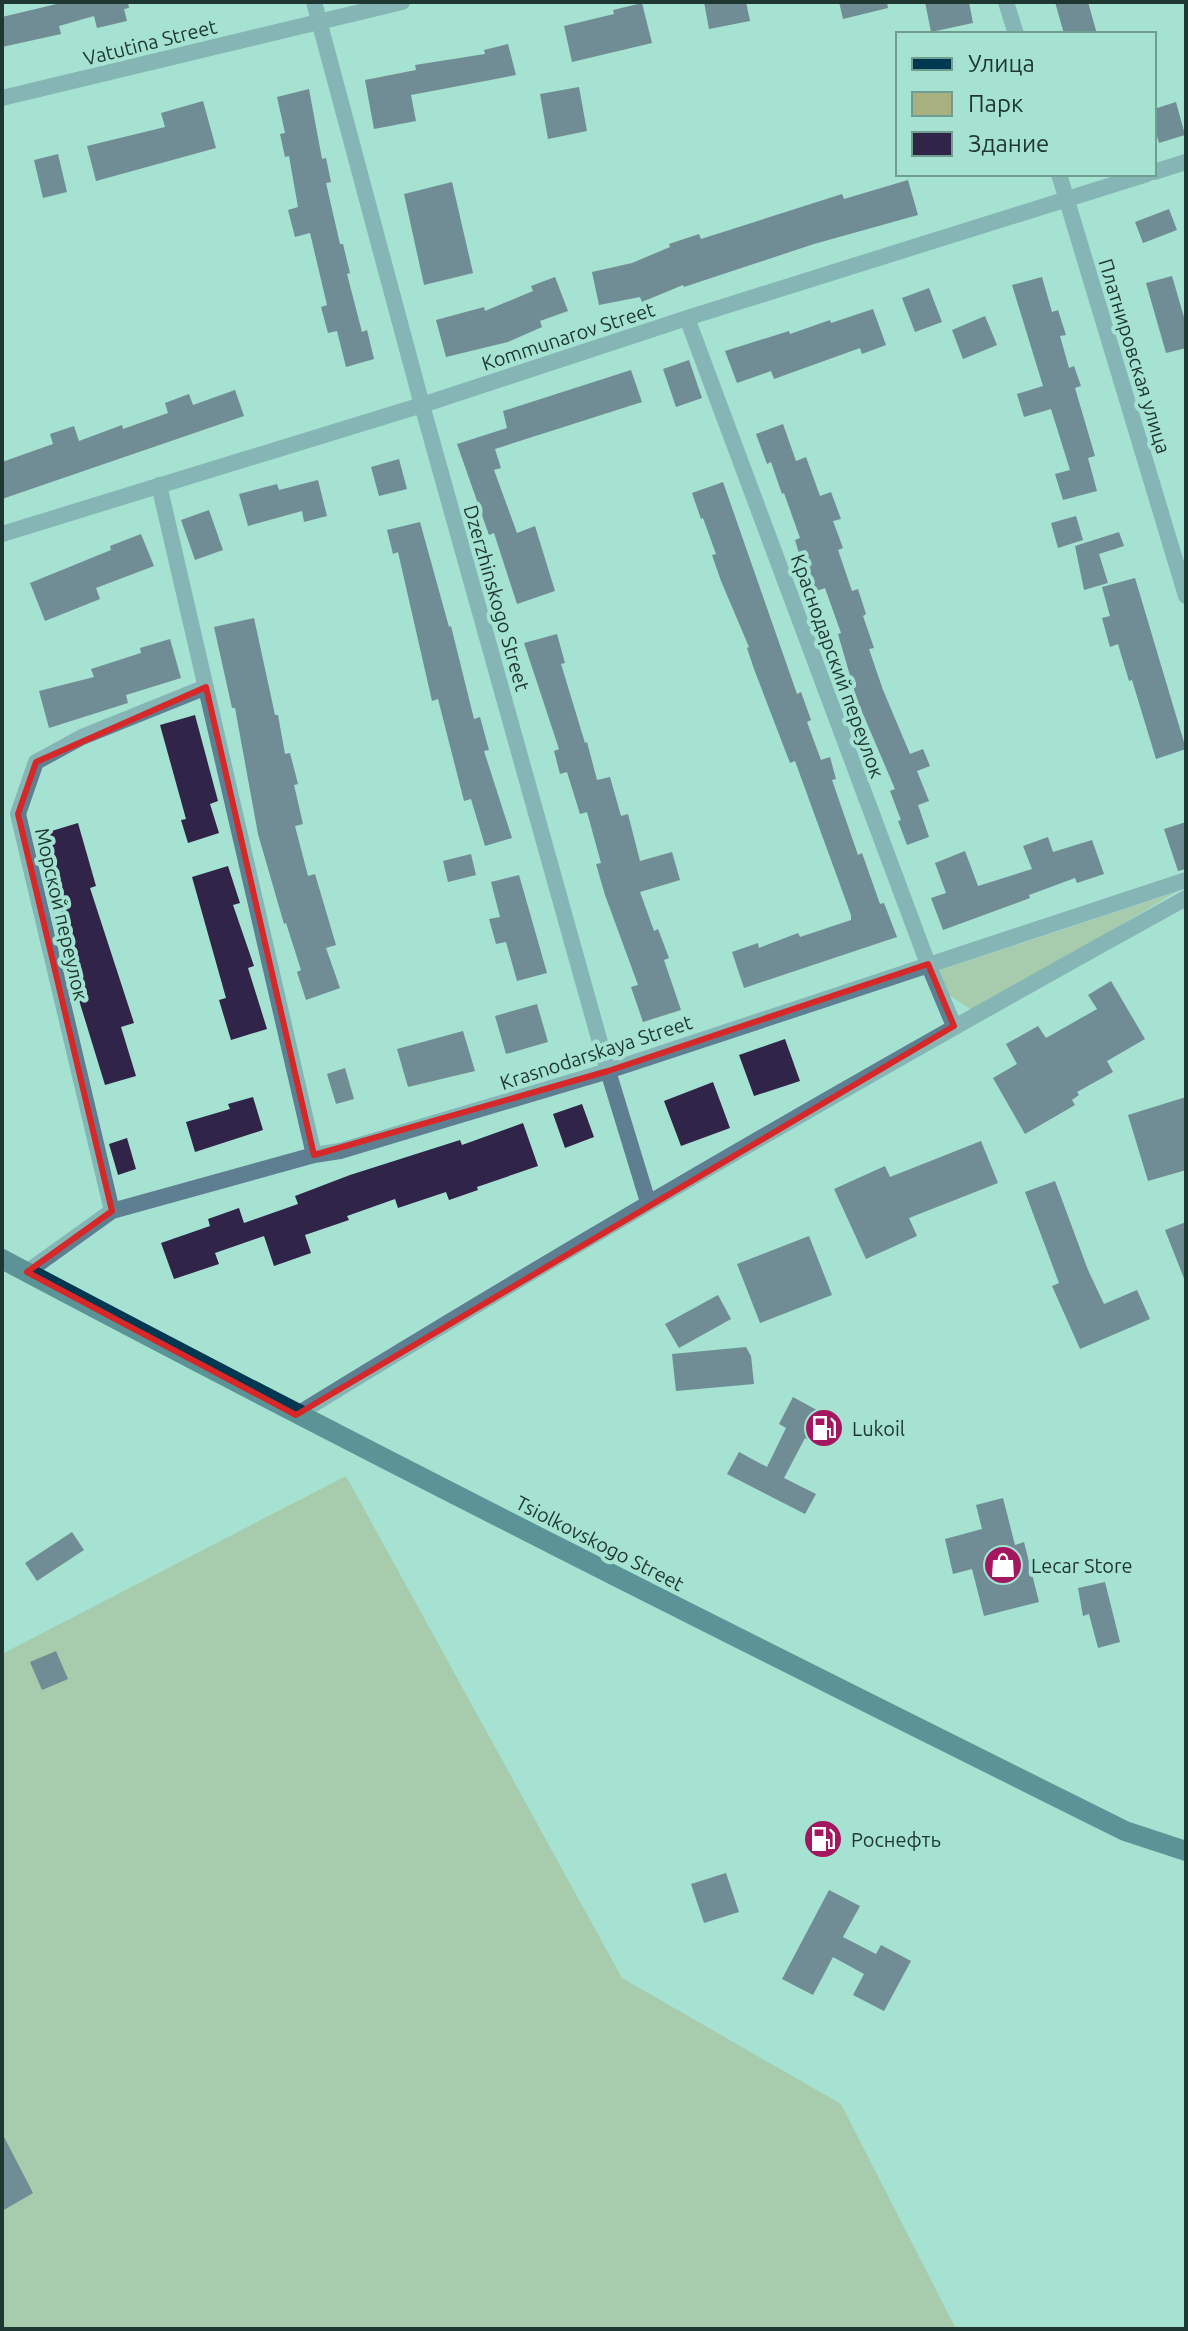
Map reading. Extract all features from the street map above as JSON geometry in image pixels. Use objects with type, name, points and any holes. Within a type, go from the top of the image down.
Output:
[{"type":"main road","name":"Tsiolkovskogo Street","points":[[2,1259],[296,1415],[638,1589],[1125,1831],[1186,1851]]},
{"type":"street","name":"Dzerzhinskogo Street","points":[[314,2],[422,405],[608,1071],[648,1202]]},
{"type":"street","name":"Vatutina Street","points":[[2,98],[402,2]]},
{"type":"street","points":[[1006,2],[1015,32]]},
{"type":"street","points":[[1156,171],[1186,162]]},
{"type":"street","name":"Платнировская улица","points":[[1060,176],[1186,596]]},
{"type":"street","name":"Kommunarov Street","points":[[2,534],[422,405],[687,318],[1141,176]]},
{"type":"street","name":"Краснодарский переулок","points":[[687,318],[928,964],[954,1026]]},
{"type":"street","points":[[159,485],[314,1155]]},
{"type":"street","name":"Морской переулок","points":[[112,1211],[18,814],[36,762],[82,737],[206,687]]},
{"type":"street","name":"Krasnodarskaya Street","points":[[27,1272],[112,1211],[314,1155],[340,1151],[608,1071],[1186,880]]},
{"type":"street","points":[[296,1415],[648,1202],[954,1026],[1186,898]]},
{"type":"highlighted area","points":[[206,687],[314,1155],[608,1071],[928,964],[954,1026],[296,1415],[27,1272],[112,1211],[18,814],[36,762]]},
{"type":"green space","points":[[1176,892],[975,1012],[947,994],[940,970]]},
{"type":"green space","points":[[346,1476],[622,1978],[841,2104],[956,2329],[2,2329],[2,1654]]},
{"type":"building","points":[[65,2],[128,2],[129,8],[124,9],[127,21],[97,28],[94,16],[59,26],[61,34],[2,47],[2,17]]},
{"type":"building","points":[[704,2],[746,2],[750,21],[709,29]]},
{"type":"building","points":[[839,2],[887,2],[888,8],[843,19]]},
{"type":"building","points":[[925,2],[969,2],[973,23],[931,32]]},
{"type":"building","points":[[1055,2],[1088,2],[1096,32],[1063,32]]},
{"type":"building","points":[[642,3],[652,43],[572,62],[564,26],[614,14],[613,10]]},
{"type":"building","points":[[508,44],[516,75],[411,95],[416,121],[374,129],[365,80],[416,70],[415,65],[485,54],[484,50]]},
{"type":"building","points":[[579,87],[587,131],[548,139],[540,94]]},
{"type":"building","points":[[309,89],[322,159],[326,158],[331,182],[326,183],[350,273],[347,274],[362,332],[367,330],[374,359],[346,367],[337,331],[328,333],[321,307],[327,305],[310,233],[295,237],[288,210],[298,207],[289,156],[285,157],[280,134],[285,133],[277,97]]},
{"type":"building","points":[[203,101],[216,148],[96,181],[87,146],[165,127],[161,113]]},
{"type":"building","points":[[1176,102],[1185,135],[1159,143],[1156,108]]},
{"type":"building","points":[[58,154],[67,192],[43,198],[34,160]]},
{"type":"building","points":[[908,180],[918,215],[683,285],[642,302],[640,297],[599,305],[592,272],[632,263],[670,247],[669,244],[699,234],[701,239],[842,194],[844,199]]},
{"type":"building","points":[[452,182],[473,273],[424,285],[404,194]]},
{"type":"building","points":[[1169,209],[1177,230],[1143,243],[1135,222]]},
{"type":"building","points":[[1172,276],[1186,324],[1186,348],[1166,353],[1146,283]]},
{"type":"building","points":[[555,277],[568,311],[540,321],[542,327],[508,342],[446,357],[436,320],[484,307],[485,311],[533,291],[531,286]]},
{"type":"building","points":[[1042,277],[1052,312],[1058,310],[1066,335],[1060,336],[1069,368],[1074,366],[1081,386],[1075,388],[1095,456],[1088,458],[1097,491],[1063,500],[1055,474],[1070,470],[1051,409],[1024,417],[1017,394],[1043,386],[1012,285]]},
{"type":"building","points":[[929,288],[942,322],[915,332],[902,298]]},
{"type":"building","points":[[873,309],[886,345],[862,354],[860,348],[774,379],[771,371],[737,383],[725,351]]},
{"type":"building","points":[[985,316],[997,345],[963,359],[952,330]]},
{"type":"building","points":[[689,360],[702,398],[676,407],[663,369]]},
{"type":"building","points":[[631,370],[642,402],[495,449],[501,468],[494,470],[517,533],[535,526],[555,591],[517,604],[494,533],[489,535],[457,444],[507,428],[503,411]]},
{"type":"building","points":[[235,390],[244,416],[2,499],[2,462],[53,444],[50,434],[74,426],[79,441],[168,413],[165,403],[189,394],[193,405]]},
{"type":"building","points":[[783,424],[796,461],[806,457],[820,496],[831,492],[841,519],[833,521],[843,548],[838,550],[852,591],[858,589],[874,648],[869,649],[883,690],[910,754],[923,749],[930,766],[917,771],[929,801],[918,805],[929,837],[907,845],[890,791],[895,789],[857,700],[838,634],[841,633],[825,588],[811,593],[795,540],[800,538],[771,462],[767,464],[756,434]]},
{"type":"building","points":[[399,459],[407,489],[379,496],[371,467]]},
{"type":"building","points":[[318,480],[327,516],[304,522],[302,511],[248,526],[239,494],[277,484],[279,490]]},
{"type":"building","points":[[723,482],[797,694],[801,692],[811,720],[807,722],[821,760],[830,757],[836,779],[832,780],[858,855],[862,853],[880,904],[884,903],[897,937],[744,988],[732,952],[758,943],[759,948],[798,933],[800,937],[851,920],[851,915],[795,761],[790,763],[754,669],[749,647],[721,581],[712,555],[716,554],[692,493]]},
{"type":"building","points":[[209,510],[223,550],[195,560],[181,520]]},
{"type":"building","points":[[1076,516],[1083,540],[1058,548],[1051,523]]},
{"type":"building","points":[[420,522],[451,626],[474,719],[480,717],[489,750],[484,751],[512,838],[485,846],[471,799],[464,801],[438,699],[432,701],[398,552],[393,554],[387,530]]},
{"type":"building","points":[[1119,532],[1124,546],[1099,554],[1108,583],[1084,590],[1075,546]]},
{"type":"building","points":[[141,534],[154,566],[96,588],[100,599],[45,621],[30,583],[111,550],[110,546]]},
{"type":"building","points":[[1135,578],[1186,749],[1156,759],[1132,680],[1129,681],[1118,644],[1110,647],[1102,618],[1110,616],[1102,587]]},
{"type":"building","points":[[254,618],[285,754],[290,753],[298,784],[294,785],[303,824],[295,826],[308,876],[315,874],[336,945],[326,948],[340,988],[306,1000],[297,972],[301,970],[258,834],[235,708],[232,708],[214,627]]},
{"type":"building","points":[[557,634],[565,663],[561,664],[597,780],[610,777],[621,816],[628,814],[640,861],[672,852],[680,880],[640,892],[654,931],[658,929],[669,958],[664,960],[681,1010],[643,1022],[631,987],[638,985],[596,864],[601,863],[587,812],[580,814],[567,772],[560,774],[554,751],[559,749],[524,643]]},
{"type":"building","points":[[170,639],[181,678],[126,695],[128,703],[49,728],[39,691],[94,677],[91,669],[141,653],[140,648]]},
{"type":"building","points":[[195,715],[218,801],[210,804],[219,833],[188,843],[181,820],[186,819],[160,725]]},
{"type":"building","points":[[1186,822],[1186,869],[1178,871],[1164,829]]},
{"type":"building","points":[[78,823],[96,886],[90,888],[134,1023],[121,1027],[136,1076],[105,1085],[78,997],[84,995],[50,873],[56,871],[45,833]]},
{"type":"building","points":[[1048,837],[1053,852],[1092,840],[1104,874],[1077,883],[1075,878],[943,930],[931,898],[946,893],[935,863],[965,851],[978,886],[1032,869],[1023,846]]},
{"type":"building","points":[[471,854],[476,875],[448,882],[443,861]]},
{"type":"building","points":[[228,866],[240,903],[233,905],[254,966],[248,968],[267,1029],[231,1040],[219,1000],[226,998],[192,877]]},
{"type":"building","points":[[519,875],[547,973],[517,981],[506,942],[496,944],[489,919],[500,917],[491,882]]},
{"type":"building","points":[[1111,981],[1145,1039],[1107,1061],[1113,1072],[1077,1092],[1079,1095],[1072,1100],[1075,1105],[1025,1134],[993,1078],[1017,1064],[1006,1044],[1038,1026],[1046,1038],[1097,1009],[1088,995]]},
{"type":"building","points":[[537,1004],[548,1042],[506,1054],[495,1016]]},
{"type":"building","points":[[463,1031],[475,1071],[408,1087],[397,1049]]},
{"type":"building","points":[[785,1039],[800,1081],[754,1096],[739,1055]]},
{"type":"building","points":[[345,1068],[354,1099],[336,1104],[327,1074]]},
{"type":"building","points":[[713,1082],[730,1128],[681,1146],[664,1101]]},
{"type":"building","points":[[253,1097],[263,1130],[195,1152],[186,1122],[230,1109],[228,1104]]},
{"type":"building","points":[[1186,1097],[1186,1170],[1148,1181],[1128,1115]]},
{"type":"building","points":[[582,1104],[594,1137],[565,1148],[553,1114]]},
{"type":"building","points":[[523,1123],[538,1166],[449,1200],[446,1192],[398,1208],[395,1199],[347,1216],[349,1220],[305,1235],[311,1253],[274,1266],[264,1236],[215,1253],[219,1264],[174,1279],[161,1243],[210,1226],[208,1219],[239,1208],[244,1223],[298,1204],[295,1196],[350,1175],[460,1140],[462,1145]]},
{"type":"building","points":[[127,1138],[136,1169],[118,1175],[109,1144]]},
{"type":"building","points":[[981,1141],[998,1183],[909,1218],[917,1236],[866,1259],[834,1189],[885,1166],[890,1177]]},
{"type":"building","points":[[1055,1181],[1104,1304],[1137,1290],[1150,1319],[1080,1349],[1052,1286],[1059,1283],[1025,1192]]},
{"type":"building","points":[[1186,1222],[1186,1281],[1185,1281],[1165,1230]]},
{"type":"building","points":[[809,1236],[832,1295],[760,1323],[737,1264]]},
{"type":"building","points":[[718,1295],[731,1319],[679,1348],[665,1324]]},
{"type":"building","points":[[746,1347],[751,1356],[754,1384],[676,1391],[672,1354]]},
{"type":"building","points":[[793,1397],[833,1419],[819,1445],[805,1438],[784,1478],[816,1494],[805,1514],[727,1474],[739,1452],[767,1467],[786,1428],[779,1424]]},
{"type":"building","points":[[1003,1498],[1015,1545],[1024,1542],[1039,1602],[984,1616],[972,1569],[953,1574],[945,1539],[982,1529],[976,1505]]},
{"type":"building","points":[[72,1532],[84,1550],[37,1581],[25,1563]]},
{"type":"building","points":[[1105,1582],[1120,1642],[1098,1648],[1089,1614],[1083,1616],[1078,1588]]},
{"type":"building","points":[[56,1651],[68,1679],[42,1690],[30,1662]]},
{"type":"building","points":[[726,1873],[739,1912],[704,1923],[691,1884]]},
{"type":"building","points":[[829,1890],[860,1906],[843,1937],[876,1954],[881,1945],[911,1961],[884,2011],[853,1995],[864,1974],[833,1957],[813,1995],[782,1979]]},
{"type":"building","points":[[2,2133],[33,2193],[2,2211]]},
{"type":"place","name":"Lukoil","points":[[824,1428]]},
{"type":"place","name":"Lecar Store","points":[[1003,1565]]},
{"type":"place","name":"Роснефть","points":[[823,1839]]}]
